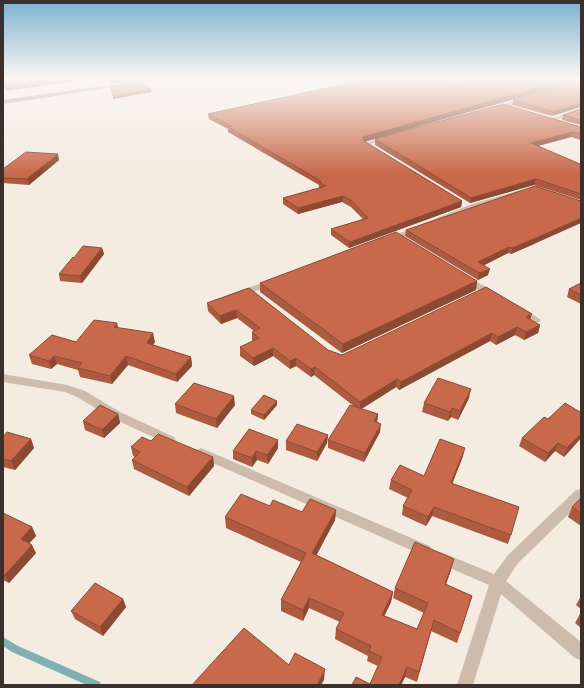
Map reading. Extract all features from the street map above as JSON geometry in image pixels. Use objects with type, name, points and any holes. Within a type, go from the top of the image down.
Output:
[{"type":"street","points":[[554,120],[581,110]]},
{"type":"street","points":[[546,118],[560,122]]},
{"type":"street","points":[[380,154],[366,144],[392,136]]},
{"type":"street","points":[[381,242],[468,206],[534,188]]},
{"type":"street","points":[[396,236],[409,244]]},
{"type":"street","points":[[460,274],[536,320]]},
{"type":"street","points":[[231,297],[279,279]]},
{"type":"street","points":[[250,290],[261,299]]},
{"type":"street","points":[[471,297],[485,290]]},
{"type":"street","points":[[3,378],[67,389],[81,394],[116,414],[185,447],[497,582],[581,652]]},
{"type":"street","points":[[465,685],[497,582],[513,559],[581,494]]},
{"type":"building","points":[[226,110],[459,110],[363,137],[364,141],[462,201],[350,242],[331,229],[368,218],[352,201],[343,196],[298,208],[283,198],[326,186],[319,182],[321,181],[228,127],[231,126],[208,114]]},
{"type":"building","points":[[481,110],[524,110],[581,127],[581,134],[572,132],[531,143],[581,164],[581,194],[536,179],[471,198],[375,139]]},
{"type":"building","points":[[547,110],[559,110],[553,112]]},
{"type":"building","points":[[581,110],[581,120],[563,115]]},
{"type":"building","points":[[26,152],[58,154],[27,179],[3,178],[3,169]]},
{"type":"building","points":[[535,186],[581,201],[581,218],[512,248],[509,247],[478,262],[490,269],[479,273],[406,230]]},
{"type":"building","points":[[396,232],[477,281],[343,344],[260,283]]},
{"type":"building","points":[[83,246],[102,248],[80,276],[59,274],[73,257],[74,258]]},
{"type":"building","points":[[581,283],[581,295],[569,289]]},
{"type":"building","points":[[486,287],[532,314],[526,317],[540,325],[526,332],[517,327],[498,337],[492,333],[401,382],[397,379],[360,402],[315,367],[311,369],[296,358],[290,361],[273,348],[253,358],[240,347],[259,338],[252,332],[260,328],[236,310],[220,316],[207,303],[249,288],[328,350],[342,355]]},
{"type":"building","points":[[94,320],[117,323],[114,327],[153,333],[147,343],[191,357],[176,374],[126,356],[110,376],[78,368],[82,363],[54,356],[49,361],[29,355],[52,335],[76,342]]},
{"type":"building","points":[[438,378],[471,389],[460,411],[452,408],[450,412],[424,403]]},
{"type":"building","points":[[194,383],[234,396],[216,419],[175,404]]},
{"type":"building","points":[[264,395],[277,401],[264,415],[251,410]]},
{"type":"building","points":[[565,403],[580,412],[581,411],[581,434],[567,448],[558,443],[548,453],[522,438],[544,417],[548,419]]},
{"type":"building","points":[[100,405],[118,414],[102,430],[83,421]]},
{"type":"building","points":[[350,405],[378,414],[374,421],[381,424],[365,453],[328,440]]},
{"type":"building","points":[[297,424],[328,435],[317,452],[286,441]]},
{"type":"building","points":[[249,429],[278,440],[267,455],[256,451],[252,458],[233,451]]},
{"type":"building","points":[[7,432],[31,439],[11,461],[3,459],[3,437]]},
{"type":"building","points":[[158,434],[213,457],[187,487],[132,460],[140,452],[131,447],[142,437],[151,441]]},
{"type":"building","points":[[440,439],[465,448],[451,483],[519,507],[511,535],[434,507],[428,517],[403,506],[412,490],[391,480],[400,465],[424,476]]},
{"type":"building","points":[[241,494],[270,506],[273,500],[302,512],[310,499],[336,510],[312,553],[393,592],[382,615],[417,629],[428,603],[395,588],[415,542],[454,559],[445,584],[472,596],[460,633],[434,620],[419,672],[407,667],[399,685],[352,685],[356,677],[370,684],[382,657],[369,651],[371,646],[336,629],[344,613],[309,598],[303,610],[281,600],[306,553],[225,517]]},
{"type":"building","points":[[581,498],[581,513],[572,507]]},
{"type":"building","points":[[3,513],[32,527],[21,539],[32,545],[5,575],[3,574]]},
{"type":"building","points":[[95,583],[123,599],[100,627],[71,611]]},
{"type":"building","points":[[244,628],[289,665],[295,653],[325,669],[317,685],[192,685]]},
{"type":"waterway","points":[[3,641],[15,649],[97,685]]}]
